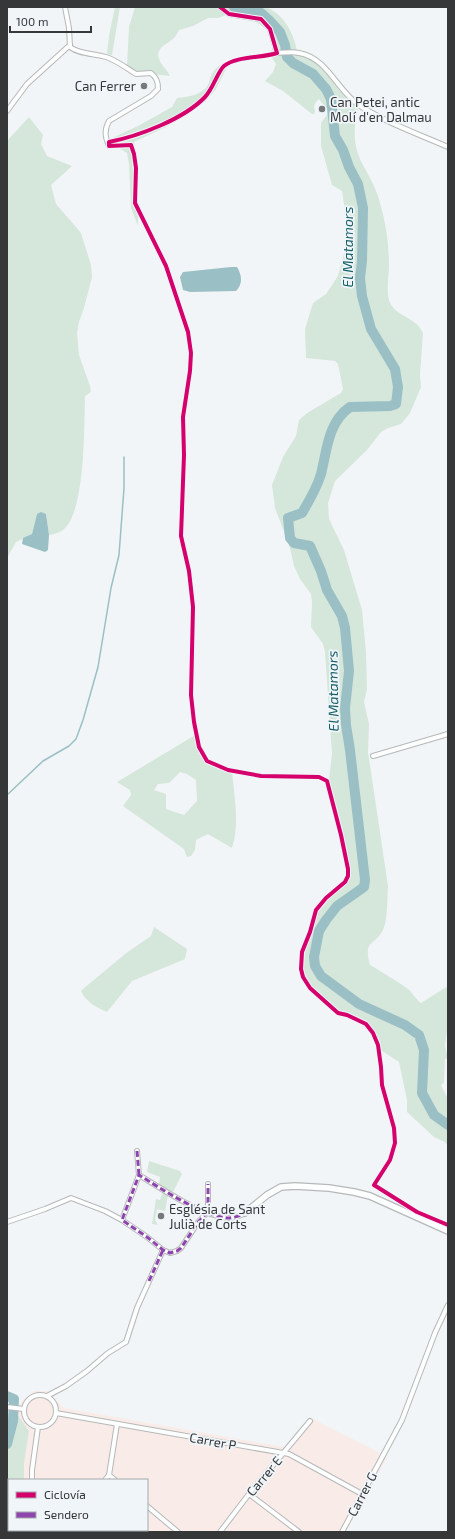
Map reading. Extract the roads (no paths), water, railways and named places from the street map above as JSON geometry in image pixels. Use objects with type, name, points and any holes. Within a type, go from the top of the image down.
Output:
[{"type":"street","points":[[65,7],[69,28],[70,47],[76,51],[105,56],[119,62],[136,74],[151,73],[156,77],[158,82],[158,89],[151,96],[109,121],[105,132],[109,146]]},
{"type":"street","points":[[220,7],[230,14],[261,20],[270,29],[280,53],[296,52],[316,60],[327,69],[349,97],[359,105],[395,125],[448,147]]},
{"type":"street","points":[[7,111],[27,84],[70,44]]},
{"type":"street","points":[[373,756],[448,734]]},
{"type":"street","points":[[122,1220],[138,1175],[137,1151]]},
{"type":"street","points":[[138,1175],[172,1195],[208,1212],[229,1218],[245,1213],[267,1194],[281,1187],[295,1186],[329,1188],[370,1196],[448,1231]]},
{"type":"street","points":[[7,1222],[72,1198],[98,1208],[122,1220],[148,1237],[163,1250],[170,1253],[181,1248],[198,1221],[208,1212],[208,1184]]},
{"type":"street","points":[[46,1396],[66,1386],[88,1371],[108,1353],[126,1342],[137,1308],[163,1250]]},
{"type":"street","name":"Carrer G","points":[[342,1532],[406,1411],[435,1333],[448,1305]]},
{"type":"street","points":[[41,1394],[46,1396],[52,1400],[56,1406],[54,1419],[50,1424],[44,1426],[38,1427],[32,1425],[27,1421],[24,1415],[26,1403],[35,1395],[41,1394]]},
{"type":"street","points":[[7,1407],[24,1409]]},
{"type":"street","name":"Carrer P","points":[[56,1413],[289,1454],[362,1494]]},
{"type":"street","name":"Carrer E","points":[[220,1532],[249,1494],[310,1422]]},
{"type":"street","points":[[106,1479],[109,1475],[117,1424]]},
{"type":"street","points":[[32,1479],[38,1427]]},
{"type":"street","points":[[109,1475],[114,1479]]},
{"type":"street","points":[[249,1494],[299,1532]]},
{"type":"street","points":[[148,1507],[178,1532]]},
{"type":"water","points":[[237,267],[241,276],[240,285],[236,291],[190,292],[183,290],[180,277],[183,272]]},
{"type":"water","points":[[41,512],[46,514],[49,535],[48,550],[45,552],[22,544],[23,538],[32,534],[37,514]]},
{"type":"waterway","name":"El Matamors","points":[[234,7],[261,13],[270,21],[280,32],[285,45],[287,57],[293,63],[313,74],[326,89],[331,99],[335,136],[358,184],[363,208],[362,261],[360,278],[362,296],[371,329],[395,369],[398,387],[396,404],[390,406],[350,407],[337,420],[327,446],[321,474],[313,494],[302,513],[288,518],[290,538],[294,543],[310,546],[321,571],[327,590],[342,616],[345,628],[349,671],[345,708],[346,725],[365,880],[364,887],[337,906],[319,931],[314,957],[315,966],[321,976],[359,1004],[405,1025],[419,1035],[424,1050],[422,1093],[434,1115],[448,1125]]},
{"type":"waterway","points":[[7,795],[43,761],[69,746],[76,739],[83,720],[98,667],[111,588],[119,555],[124,488],[124,457]]},
{"type":"waterway","points":[[7,1396],[14,1399],[13,1421],[7,1444]]},
{"type":"place","name":"Can Ferrer","points":[[144,86]]},
{"type":"place","name":"Can Petei, antic Molí d'en Dalmau","points":[[322,109]]},
{"type":"place","name":"Església de Sant Julià de Corts","points":[[161,1216]]}]
